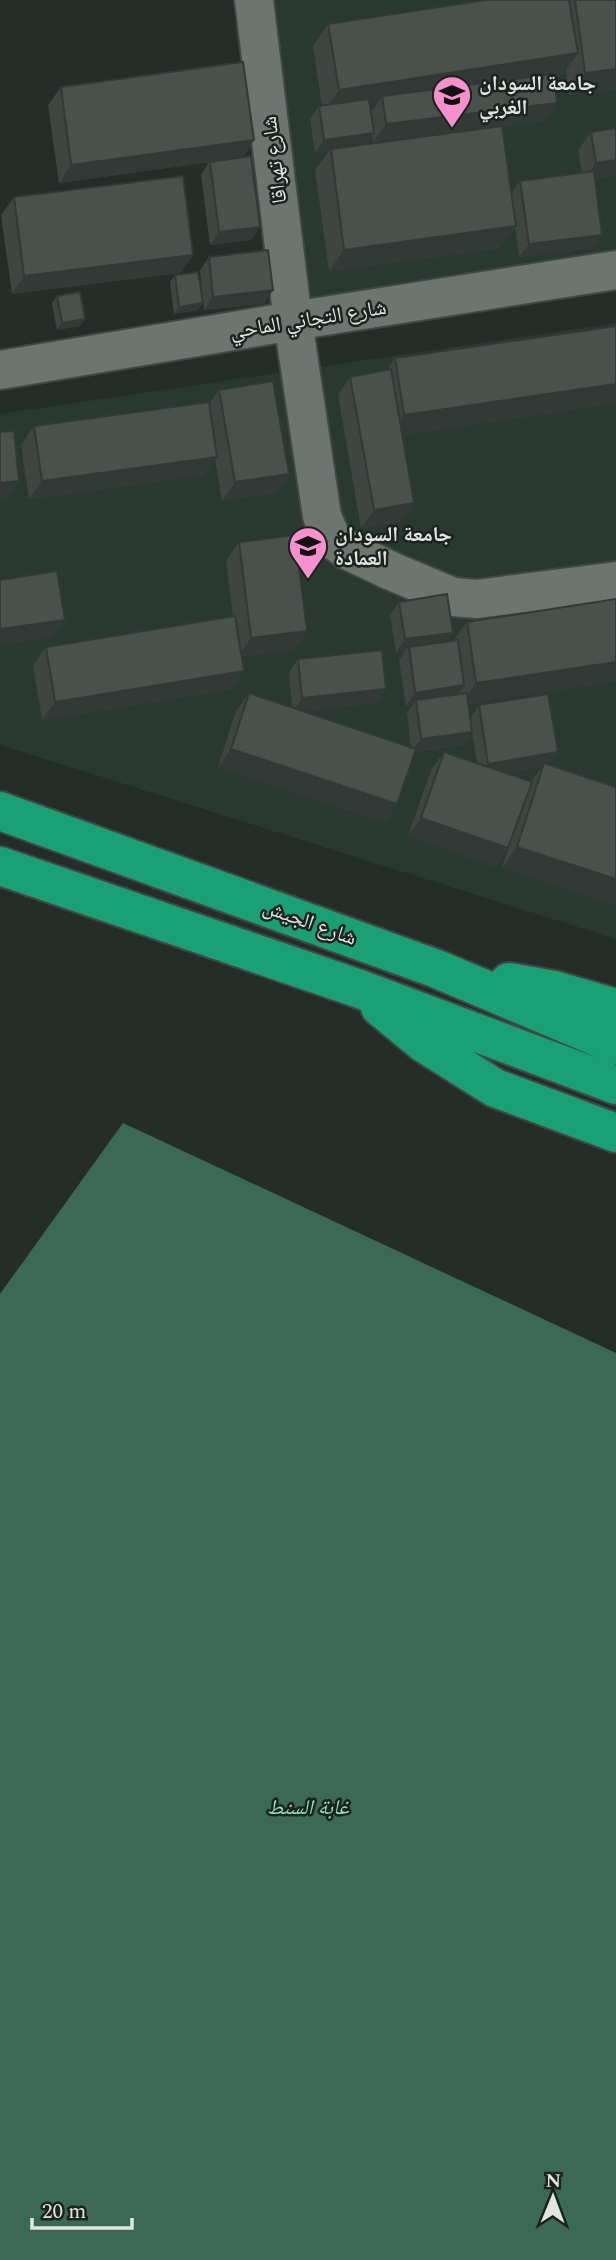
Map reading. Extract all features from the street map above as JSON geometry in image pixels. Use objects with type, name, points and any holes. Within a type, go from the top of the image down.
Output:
[{"type":"highway","name":"شارع الجيش","points":[[0,811],[438,969],[616,1045]]},
{"type":"highway","points":[[0,866],[357,988],[616,1085]]},
{"type":"highway","points":[[438,969],[554,990],[616,1008]]},
{"type":"highway","points":[[357,988],[425,1044],[495,1088],[616,1133]]},
{"type":"street","name":"شارع تهراقا","points":[[254,0],[293,321],[322,516],[331,538],[347,550],[391,572],[453,597],[477,599],[616,581]]},
{"type":"street","name":"شارع التجاني الماحي","points":[[0,370],[616,270]]},
{"type":"shaded area","name":"جامعة السودان الغربي","points":[[271,0],[616,0],[616,258],[310,297]]},
{"type":"shaded area","name":"جامعة السودان العمادة","points":[[616,323],[616,939],[0,745],[0,414]]},
{"type":"green space","name":"غابة السنط","points":[[123,1123],[616,1353],[616,2260],[0,2260],[0,1294]]},
{"type":"building","points":[[485,0],[569,0],[578,53],[339,90],[328,24]]},
{"type":"building","points":[[575,0],[616,0],[616,69],[585,73]]},
{"type":"building","points":[[243,62],[254,140],[71,165],[61,87]]},
{"type":"building","points":[[554,74],[557,103],[386,124],[382,96]]},
{"type":"building","points":[[369,99],[374,133],[324,140],[319,106]]},
{"type":"building","points":[[502,126],[516,226],[344,250],[331,149]]},
{"type":"building","points":[[616,128],[616,160],[596,163],[591,132]]},
{"type":"building","points":[[251,156],[260,227],[219,232],[210,162]]},
{"type":"building","points":[[594,171],[602,235],[529,244],[520,181]]},
{"type":"building","points":[[183,176],[193,255],[24,276],[14,197]]},
{"type":"building","points":[[268,250],[273,290],[213,297],[209,257]]},
{"type":"building","points":[[198,272],[203,303],[179,307],[175,275]]},
{"type":"building","points":[[80,292],[85,319],[62,323],[57,296]]},
{"type":"building","points":[[616,326],[616,384],[404,415],[395,358]]},
{"type":"building","points":[[391,369],[414,503],[374,510],[350,377]]},
{"type":"building","points":[[273,381],[289,474],[235,482],[219,390]]},
{"type":"building","points":[[209,402],[217,457],[42,481],[34,426]]},
{"type":"building","points":[[14,431],[19,481],[0,483],[0,432]]},
{"type":"building","points":[[295,535],[307,631],[251,638],[239,542]]},
{"type":"building","points":[[57,571],[65,620],[0,629],[0,580]]},
{"type":"building","points":[[447,594],[453,633],[405,639],[399,602]]},
{"type":"building","points":[[616,599],[616,662],[476,683],[467,622]]},
{"type":"building","points":[[235,616],[244,671],[55,702],[46,647]]},
{"type":"building","points":[[458,640],[464,685],[415,693],[409,647]]},
{"type":"building","points":[[382,650],[386,689],[302,698],[298,659]]},
{"type":"building","points":[[249,693],[416,749],[397,804],[231,749]]},
{"type":"building","points":[[467,693],[472,732],[421,739],[416,700]]},
{"type":"building","points":[[548,694],[558,752],[488,764],[479,705]]},
{"type":"building","points":[[444,752],[532,782],[508,848],[421,818]]},
{"type":"building","points":[[544,763],[616,787],[616,879],[517,847]]},
{"type":"place","name":"جامعة السودان الغربي","points":[[452,129]]},
{"type":"place","name":"جامعة السودان العمادة","points":[[308,580]]}]
